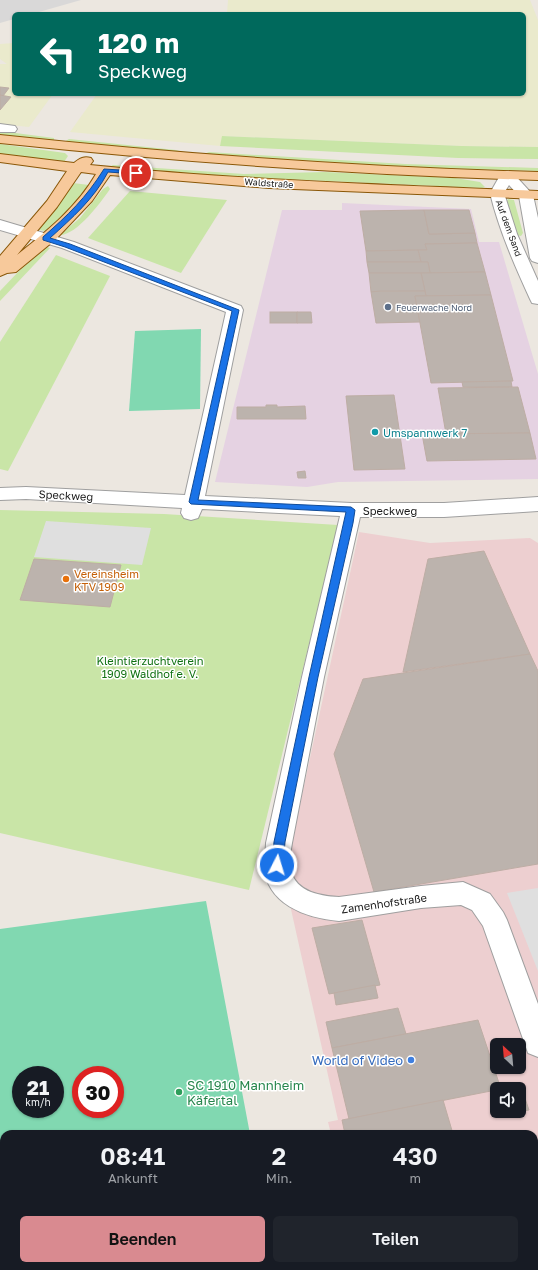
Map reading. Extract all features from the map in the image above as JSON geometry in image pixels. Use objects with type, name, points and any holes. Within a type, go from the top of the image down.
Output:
[{"type":"main road","name":"Waldstraße","points":[[0,139],[204,160],[286,166],[538,176]]},
{"type":"main road","points":[[0,270],[5,260],[53,203],[76,167],[102,150],[106,170],[100,183],[78,210],[0,277]]},
{"type":"main road","name":"Waldstraße","points":[[0,158],[106,170],[271,183],[532,195]]},
{"type":"street","name":"Auf dem Sand","points":[[507,175],[497,193],[500,207],[509,233],[538,299]]},
{"type":"street","points":[[507,175],[532,195]]},
{"type":"street","name":"Auf dem Sand","points":[[532,195],[538,258]]},
{"type":"street","points":[[0,225],[68,246],[235,310],[192,507]]},
{"type":"street","name":"Speckweg","points":[[0,487],[26,493]]},
{"type":"street","name":"Speckweg","points":[[0,494],[26,493],[192,507],[350,517],[538,504]]},
{"type":"street","name":"Zamenhofstraße","points":[[350,517],[313,677],[279,842],[277,865],[282,883],[289,892],[305,903],[326,909],[339,909],[463,892],[481,902],[494,920],[538,1042]]},
{"type":"shaded area","points":[[0,0],[81,0],[39,12],[12,12],[12,20],[0,23]]},
{"type":"shaded area","name":"Feuerwache Nord","points":[[342,203],[471,209],[479,242],[499,242],[538,374],[538,479],[338,482],[307,487],[215,482],[282,210],[342,210]]},
{"type":"shaded area","points":[[46,521],[151,528],[142,565],[34,557]]},
{"type":"shaded area","points":[[359,532],[430,543],[530,538],[538,543],[538,1130],[330,1130],[328,1122],[338,1120],[284,878]]},
{"type":"shaded area","points":[[538,888],[538,971],[507,893]]},
{"type":"green space","points":[[228,0],[530,0],[538,20],[538,147],[462,146],[223,136],[220,146],[70,132],[96,96],[526,96],[526,12],[227,12]]},
{"type":"green space","points":[[12,43],[12,96],[52,96],[29,127],[0,124],[0,64],[7,64],[0,59],[0,44]]},
{"type":"green space","points":[[0,131],[54,138],[54,141],[0,135]]},
{"type":"green space","points":[[222,136],[462,146],[538,147],[538,159],[458,158],[220,146]]},
{"type":"green space","points":[[69,139],[176,150],[189,154],[64,142]]},
{"type":"green space","points":[[0,144],[65,153],[68,156],[64,162],[0,154]]},
{"type":"green space","points":[[209,152],[405,164],[538,168],[538,171],[403,167],[204,154]]},
{"type":"green space","points":[[111,166],[244,174],[325,172],[455,178],[480,182],[485,187],[235,177]]},
{"type":"green space","points":[[73,183],[89,185],[67,211],[46,231],[38,230],[53,212]]},
{"type":"green space","points":[[108,186],[110,189],[88,217],[74,230],[67,234],[60,235],[80,218],[103,189]]},
{"type":"green space","points":[[130,191],[227,200],[181,273],[88,238]]},
{"type":"green space","points":[[508,199],[514,200],[523,233],[521,236],[516,235],[506,203]]},
{"type":"green space","points":[[47,247],[50,248],[0,301],[0,291],[20,270]]},
{"type":"green space","points":[[56,255],[110,276],[8,471],[0,469],[0,342]]},
{"type":"green space","points":[[201,329],[200,409],[129,411],[135,331]]},
{"type":"green space","name":"Kleintierzuchtverein 1909 Waldhof e. V.","points":[[0,510],[164,514],[338,525],[249,890],[0,833]]},
{"type":"green space","name":"SC 1910 Mannheim Käfertal","points":[[206,901],[249,1130],[0,1130],[0,929]]},
{"type":"building","points":[[0,87],[9,88],[3,96],[0,95]]},
{"type":"building","points":[[0,95],[11,97],[0,110]]},
{"type":"building","points":[[424,210],[429,234],[475,233],[477,243],[425,244],[427,250],[366,251],[360,211]]},
{"type":"building","points":[[424,210],[469,210],[475,233],[429,234]]},
{"type":"building","points":[[477,243],[485,272],[430,273],[428,262],[421,262],[418,250],[427,250],[425,244]]},
{"type":"building","points":[[418,250],[421,262],[367,262],[366,251]]},
{"type":"building","points":[[367,262],[428,262],[430,273],[369,273]]},
{"type":"building","points":[[485,272],[491,295],[426,296],[421,273]]},
{"type":"building","points":[[369,273],[421,273],[425,291],[371,292]]},
{"type":"building","points":[[425,291],[426,296],[415,296],[420,322],[376,323],[371,292]]},
{"type":"building","points":[[491,295],[513,381],[431,383],[415,296]]},
{"type":"building","points":[[270,312],[297,312],[297,323],[270,323]]},
{"type":"building","points":[[297,312],[311,312],[312,323],[297,323]]},
{"type":"building","points":[[511,381],[512,387],[463,387],[462,382]]},
{"type":"building","points":[[518,387],[530,433],[446,434],[438,388]]},
{"type":"building","name":"Umspannwerk 7","points":[[394,395],[405,469],[354,470],[346,396]]},
{"type":"building","points":[[266,405],[277,405],[277,407],[305,406],[306,419],[237,419],[237,407],[266,407]]},
{"type":"building","points":[[530,433],[536,459],[427,461],[422,434]]},
{"type":"building","points":[[305,471],[306,478],[298,478],[297,472]]},
{"type":"building","points":[[484,551],[530,654],[403,672],[428,559]]},
{"type":"building","points":[[34,559],[121,565],[110,607],[20,600]]},
{"type":"building","points":[[530,654],[538,671],[538,864],[374,892],[334,754],[363,679]]},
{"type":"building","points":[[362,920],[380,985],[329,994],[312,928]]},
{"type":"building","points":[[375,985],[378,998],[336,1005],[334,993]]},
{"type":"building","points":[[398,1008],[406,1034],[332,1048],[326,1022]]},
{"type":"building","points":[[478,1020],[490,1056],[490,1074],[496,1074],[499,1082],[490,1082],[490,1091],[349,1119],[332,1048]]},
{"type":"building","points":[[443,1100],[452,1130],[344,1130],[342,1120]]},
{"type":"building","points":[[526,1101],[529,1110],[526,1111]]},
{"type":"place","name":"Feuerwache Nord","points":[[388,307]]},
{"type":"place","name":"Umspannwerk 7","points":[[375,432]]},
{"type":"place","name":"Vereinsheim KTV 1909","points":[[66,579]]},
{"type":"place","name":"World of Video","points":[[411,1060]]},
{"type":"place","name":"SC 1910 Mannheim Käfertal","points":[[179,1092]]},
{"type":"route","points":[[136,173],[106,170],[100,183],[78,210],[45,239],[68,246],[235,310],[194,502],[351,510],[313,677],[279,842],[277,865]]}]
